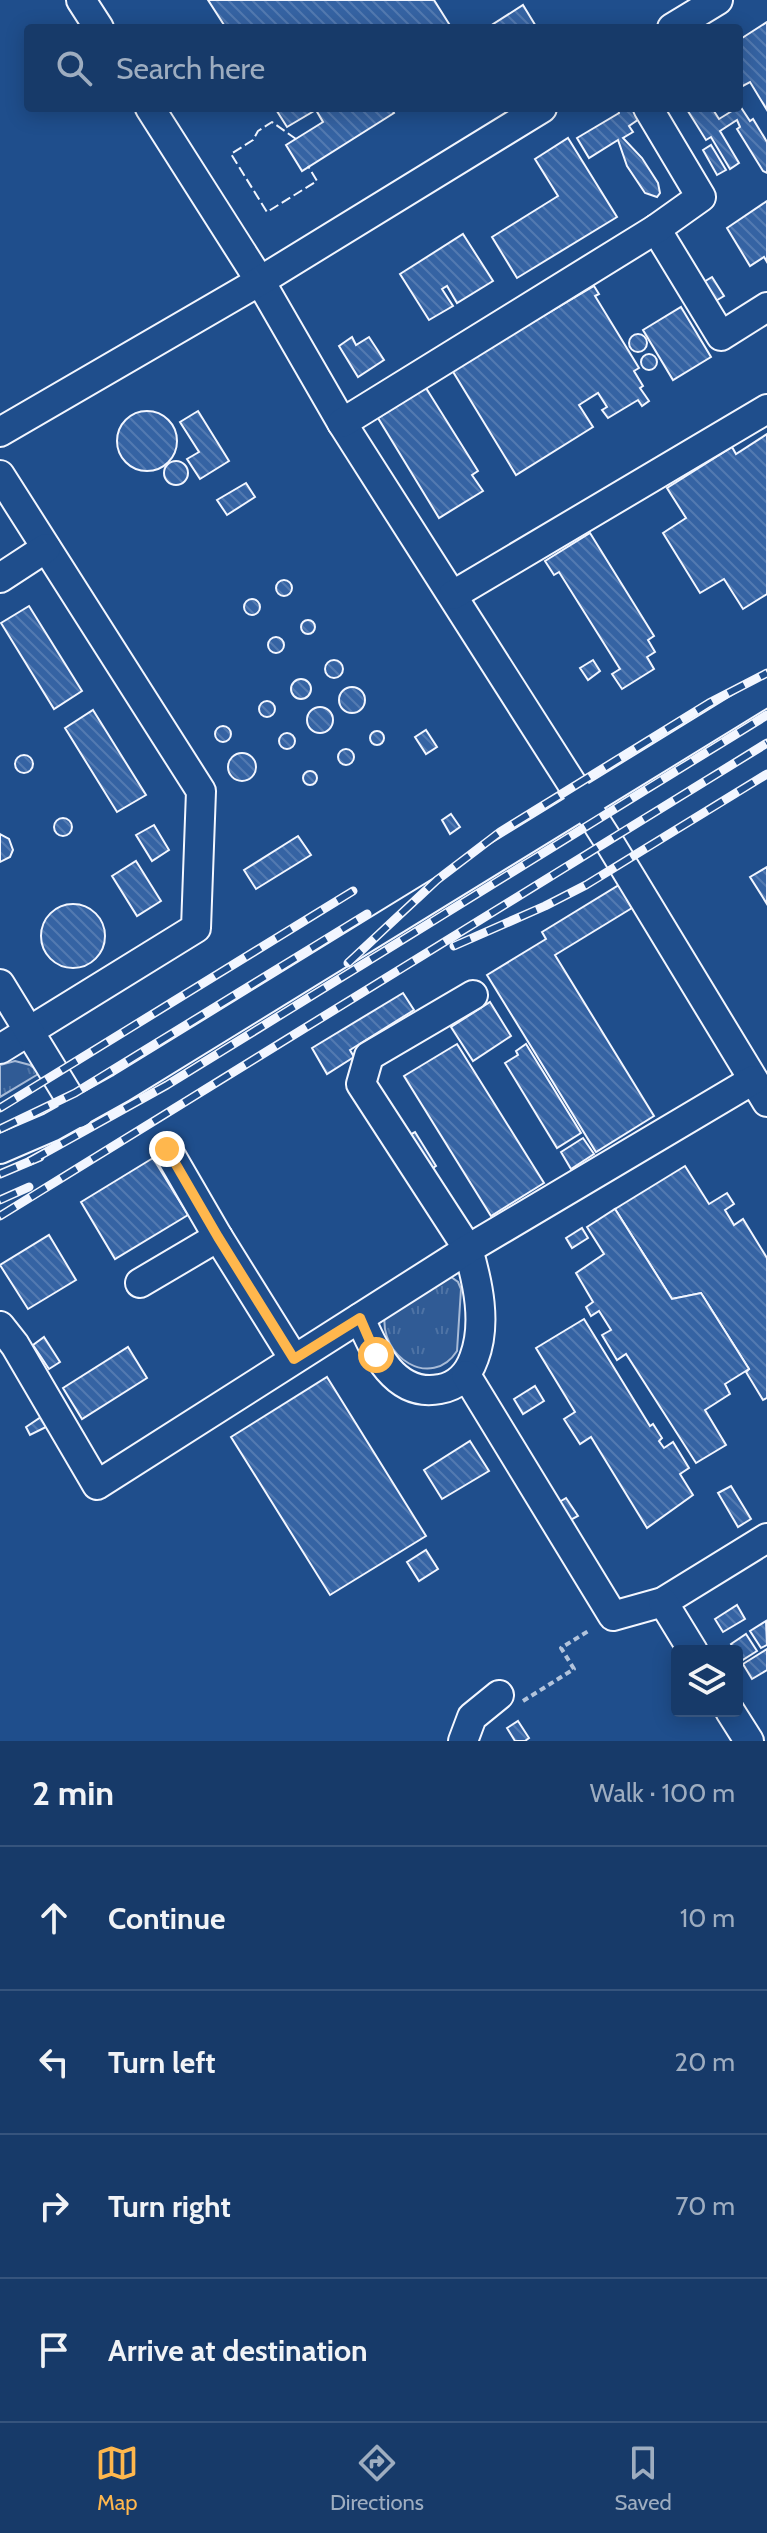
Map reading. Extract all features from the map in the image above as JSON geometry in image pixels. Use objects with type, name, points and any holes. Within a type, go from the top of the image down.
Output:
[{"type":"lane","points":[[81,0],[96,24]]},
{"type":"lane","points":[[679,24],[718,0]]},
{"type":"lane","points":[[0,1326],[15,1345],[97,1485],[468,1249],[760,1091],[611,845],[342,423],[260,281],[153,112]]},
{"type":"lane","points":[[0,432],[260,281],[535,112]]},
{"type":"lane","points":[[342,423],[656,229],[701,197],[650,112]]},
{"type":"lane","points":[[656,229],[721,336],[767,307]]},
{"type":"lane","points":[[453,595],[767,409]]},
{"type":"lane","points":[[0,475],[201,791],[196,928],[0,1049]]},
{"type":"lane","points":[[0,578],[46,548]]},
{"type":"lane","points":[[0,1149],[79,1113],[767,691]]},
{"type":"lane","points":[[0,984],[79,1113]]},
{"type":"lane","points":[[360,1318],[376,1355],[392,1373],[411,1387],[431,1391],[451,1387],[466,1375],[477,1350],[480,1320],[477,1279],[468,1249],[361,1084],[369,1056],[473,995]]},
{"type":"lane","points":[[167,1149],[294,1359]]},
{"type":"lane","points":[[140,1283],[218,1237]]},
{"type":"lane","points":[[466,1375],[613,1616],[663,1602],[767,1538]]},
{"type":"lane","points":[[663,1602],[689,1645]]},
{"type":"lane","points":[[463,1741],[472,1717],[499,1695]]},
{"type":"lane","points":[[734,1717],[749,1741]]},
{"type":"path","points":[[499,1695],[508,1710],[574,1669],[561,1648],[613,1616]]},
{"type":"green space","points":[[15,1061],[30,1065],[40,1073],[0,1097],[0,1065]]},
{"type":"green space","points":[[447,1274],[458,1282],[461,1289],[457,1351],[434,1368],[409,1364],[390,1343],[385,1329],[385,1313]]},
{"type":"building","points":[[208,0],[434,0],[449,24],[223,24]]},
{"type":"building","points":[[523,5],[535,24],[493,24]]},
{"type":"building","points":[[767,22],[767,110],[750,82],[743,86],[743,37]]},
{"type":"building","points":[[743,110],[750,121],[753,119],[767,142],[767,173],[737,129],[740,127],[737,120],[720,131],[739,163],[730,169],[711,137],[706,140],[688,112],[715,112],[719,119],[730,112]]},
{"type":"building","points":[[278,112],[312,112],[287,127]]},
{"type":"building","points":[[317,112],[394,113],[302,171],[286,145],[323,122]]},
{"type":"building","points":[[639,112],[642,117],[629,126],[633,132],[623,138],[642,158],[658,183],[660,193],[657,197],[645,193],[627,166],[618,140],[589,158],[577,138],[619,113]]},
{"type":"building","points":[[568,138],[617,217],[517,278],[492,237],[558,196],[535,159]]},
{"type":"building","points":[[711,145],[726,170],[717,175],[703,150]]},
{"type":"building","points":[[767,201],[767,262],[764,257],[750,266],[727,228]]},
{"type":"building","points":[[463,234],[493,281],[457,303],[447,286],[442,289],[453,306],[429,320],[400,274]]},
{"type":"building","points":[[712,277],[724,296],[714,302],[702,283]]},
{"type":"building","points":[[594,286],[599,294],[595,296],[639,368],[634,371],[649,401],[642,406],[638,400],[608,418],[602,410],[607,407],[598,393],[579,405],[593,427],[516,475],[452,370]]},
{"type":"building","points":[[681,307],[711,357],[673,380],[643,330]]},
{"type":"building","points":[[638,334],[647,343],[638,352],[629,343]]},
{"type":"building","points":[[352,337],[356,345],[369,337],[384,360],[358,377],[339,346]]},
{"type":"building","points":[[646,354],[652,354],[657,362],[655,368],[646,370],[641,365],[641,359]]},
{"type":"building","points":[[426,388],[478,471],[472,475],[483,491],[439,518],[378,418]]},
{"type":"building","points":[[147,411],[159,413],[168,420],[175,429],[175,453],[168,462],[159,469],[147,471],[135,469],[126,462],[119,453],[117,441],[119,429],[126,420],[135,413]]},
{"type":"building","points":[[198,411],[229,461],[200,479],[187,459],[199,452],[180,422]]},
{"type":"building","points":[[767,434],[767,594],[743,609],[724,579],[700,593],[663,533],[686,518],[667,488],[732,447],[736,454]]},
{"type":"building","points":[[176,461],[184,465],[188,473],[184,481],[176,485],[168,481],[164,473],[168,465]]},
{"type":"building","points":[[246,483],[255,497],[227,515],[217,500]]},
{"type":"building","points":[[590,533],[654,636],[648,640],[655,652],[647,657],[654,669],[622,689],[612,674],[620,669],[559,572],[554,575],[545,561]]},
{"type":"building","points":[[284,580],[292,588],[284,596],[276,588]]},
{"type":"building","points":[[252,599],[260,607],[252,615],[244,607]]},
{"type":"building","points":[[29,606],[82,691],[54,709],[1,623]]},
{"type":"building","points":[[308,620],[315,627],[308,634],[301,627]]},
{"type":"building","points":[[276,637],[284,645],[276,653],[268,645]]},
{"type":"building","points":[[330,660],[338,660],[343,669],[341,676],[330,678],[325,673],[325,665]]},
{"type":"building","points":[[593,660],[600,671],[588,680],[580,668]]},
{"type":"building","points":[[301,679],[308,682],[311,689],[308,696],[301,699],[294,696],[291,689],[294,682]]},
{"type":"building","points":[[352,687],[361,691],[365,700],[361,709],[352,713],[343,709],[339,700],[343,691]]},
{"type":"building","points":[[267,701],[275,709],[267,717],[259,709]]},
{"type":"building","points":[[320,707],[329,711],[333,720],[329,729],[320,733],[311,729],[307,720],[311,711]]},
{"type":"building","points":[[93,710],[146,795],[117,812],[65,728]]},
{"type":"building","points":[[223,726],[229,728],[229,740],[223,742],[217,740],[215,734],[217,728]]},
{"type":"building","points":[[426,730],[437,747],[426,754],[415,737]]},
{"type":"building","points":[[377,731],[384,738],[377,745],[370,738]]},
{"type":"building","points":[[287,733],[293,735],[293,747],[287,749],[281,747],[279,741],[281,735]]},
{"type":"building","points":[[346,749],[354,757],[346,765],[338,757]]},
{"type":"building","points":[[242,753],[252,757],[256,767],[252,777],[242,781],[232,777],[228,767],[232,757]]},
{"type":"building","points":[[24,755],[31,757],[31,771],[24,773],[17,771],[15,764],[17,757]]},
{"type":"building","points":[[310,771],[317,778],[310,785],[303,778]]},
{"type":"building","points":[[451,814],[460,827],[450,834],[442,820]]},
{"type":"building","points":[[59,818],[67,818],[72,827],[70,834],[59,836],[54,831],[54,823]]},
{"type":"building","points":[[154,825],[169,850],[152,861],[136,835]]},
{"type":"building","points":[[0,834],[9,839],[13,850],[10,857],[0,862]]},
{"type":"building","points":[[298,836],[311,855],[256,889],[244,870]]},
{"type":"building","points":[[136,861],[161,901],[137,916],[112,876]]},
{"type":"building","points":[[767,867],[767,904],[750,877]]},
{"type":"building","points":[[619,885],[632,908],[555,955],[654,1116],[596,1152],[487,975],[546,939],[542,932]]},
{"type":"building","points":[[73,904],[85,906],[96,913],[103,924],[103,948],[96,959],[85,966],[73,968],[61,966],[50,959],[43,948],[41,936],[43,924],[50,913],[61,906]]},
{"type":"building","points":[[403,993],[414,1010],[350,1050],[354,1057],[327,1074],[312,1048]]},
{"type":"building","points":[[490,1002],[511,1036],[473,1061],[451,1027]]},
{"type":"building","points":[[457,1044],[544,1183],[491,1216],[404,1076]]},
{"type":"building","points":[[526,1044],[581,1133],[557,1148],[505,1063],[518,1055],[516,1051]]},
{"type":"building","points":[[415,1132],[436,1166],[425,1173],[404,1138]]},
{"type":"building","points":[[583,1138],[594,1154],[571,1169],[561,1152]]},
{"type":"building","points":[[153,1158],[188,1215],[115,1259],[81,1202]]},
{"type":"building","points":[[685,1166],[709,1204],[727,1193],[734,1204],[725,1210],[734,1225],[743,1219],[767,1258],[767,1398],[763,1400],[746,1372],[749,1369],[701,1293],[672,1299],[615,1209]]},
{"type":"building","points":[[615,1209],[672,1299],[701,1293],[749,1369],[725,1384],[730,1394],[705,1410],[726,1445],[696,1463],[626,1354],[617,1360],[602,1335],[611,1330],[599,1311],[591,1316],[586,1307],[593,1302],[576,1273],[604,1254],[587,1227]]},
{"type":"building","points":[[582,1228],[588,1238],[572,1248],[566,1238]]},
{"type":"building","points":[[49,1235],[76,1280],[28,1309],[0,1265]]},
{"type":"building","points":[[584,1319],[650,1426],[653,1424],[662,1438],[659,1441],[664,1448],[673,1442],[689,1468],[680,1474],[693,1495],[647,1528],[591,1437],[580,1444],[564,1419],[575,1412],[536,1348]]},
{"type":"building","points":[[44,1337],[60,1362],[49,1369],[33,1345]]},
{"type":"building","points":[[128,1347],[147,1378],[82,1419],[63,1388]]},
{"type":"building","points":[[327,1377],[426,1536],[330,1595],[231,1437]]},
{"type":"building","points":[[535,1386],[544,1401],[523,1414],[514,1399]]},
{"type":"building","points":[[44,1415],[50,1425],[30,1435],[26,1427]]},
{"type":"building","points":[[470,1441],[489,1471],[442,1499],[424,1470]]},
{"type":"building","points":[[731,1486],[751,1519],[738,1527],[718,1493]]},
{"type":"building","points":[[566,1498],[578,1516],[567,1522],[556,1504]]},
{"type":"building","points":[[426,1550],[438,1569],[419,1581],[407,1562]]},
{"type":"building","points":[[737,1605],[745,1619],[723,1632],[715,1619]]},
{"type":"building","points":[[766,1621],[767,1645],[761,1648],[750,1631]]},
{"type":"building","points":[[746,1634],[757,1651],[743,1660],[743,1645],[731,1644]]},
{"type":"building","points":[[767,1649],[767,1670],[752,1679],[743,1664]]},
{"type":"building","points":[[518,1721],[529,1738],[525,1741],[515,1741],[507,1728]]},
{"type":"railway","points":[[348,963],[437,880],[500,832],[709,703],[767,673]]},
{"type":"railway","points":[[30,1161],[167,1085],[767,715]]},
{"type":"railway","points":[[0,1216],[767,743]]},
{"type":"railway","points":[[454,946],[586,885],[767,774]]},
{"type":"railway","points":[[0,1108],[353,891]]},
{"type":"railway","points":[[0,1129],[75,1093],[367,914]]},
{"type":"railway","points":[[0,1174],[40,1157]]},
{"type":"railway","points":[[0,1200],[29,1187]]},
{"type":"fence","points":[[296,139],[272,122],[258,131],[253,140],[231,154],[267,212],[317,181],[308,166]]},
{"type":"route","points":[[167,1149],[294,1359],[360,1318],[376,1355]]}]
